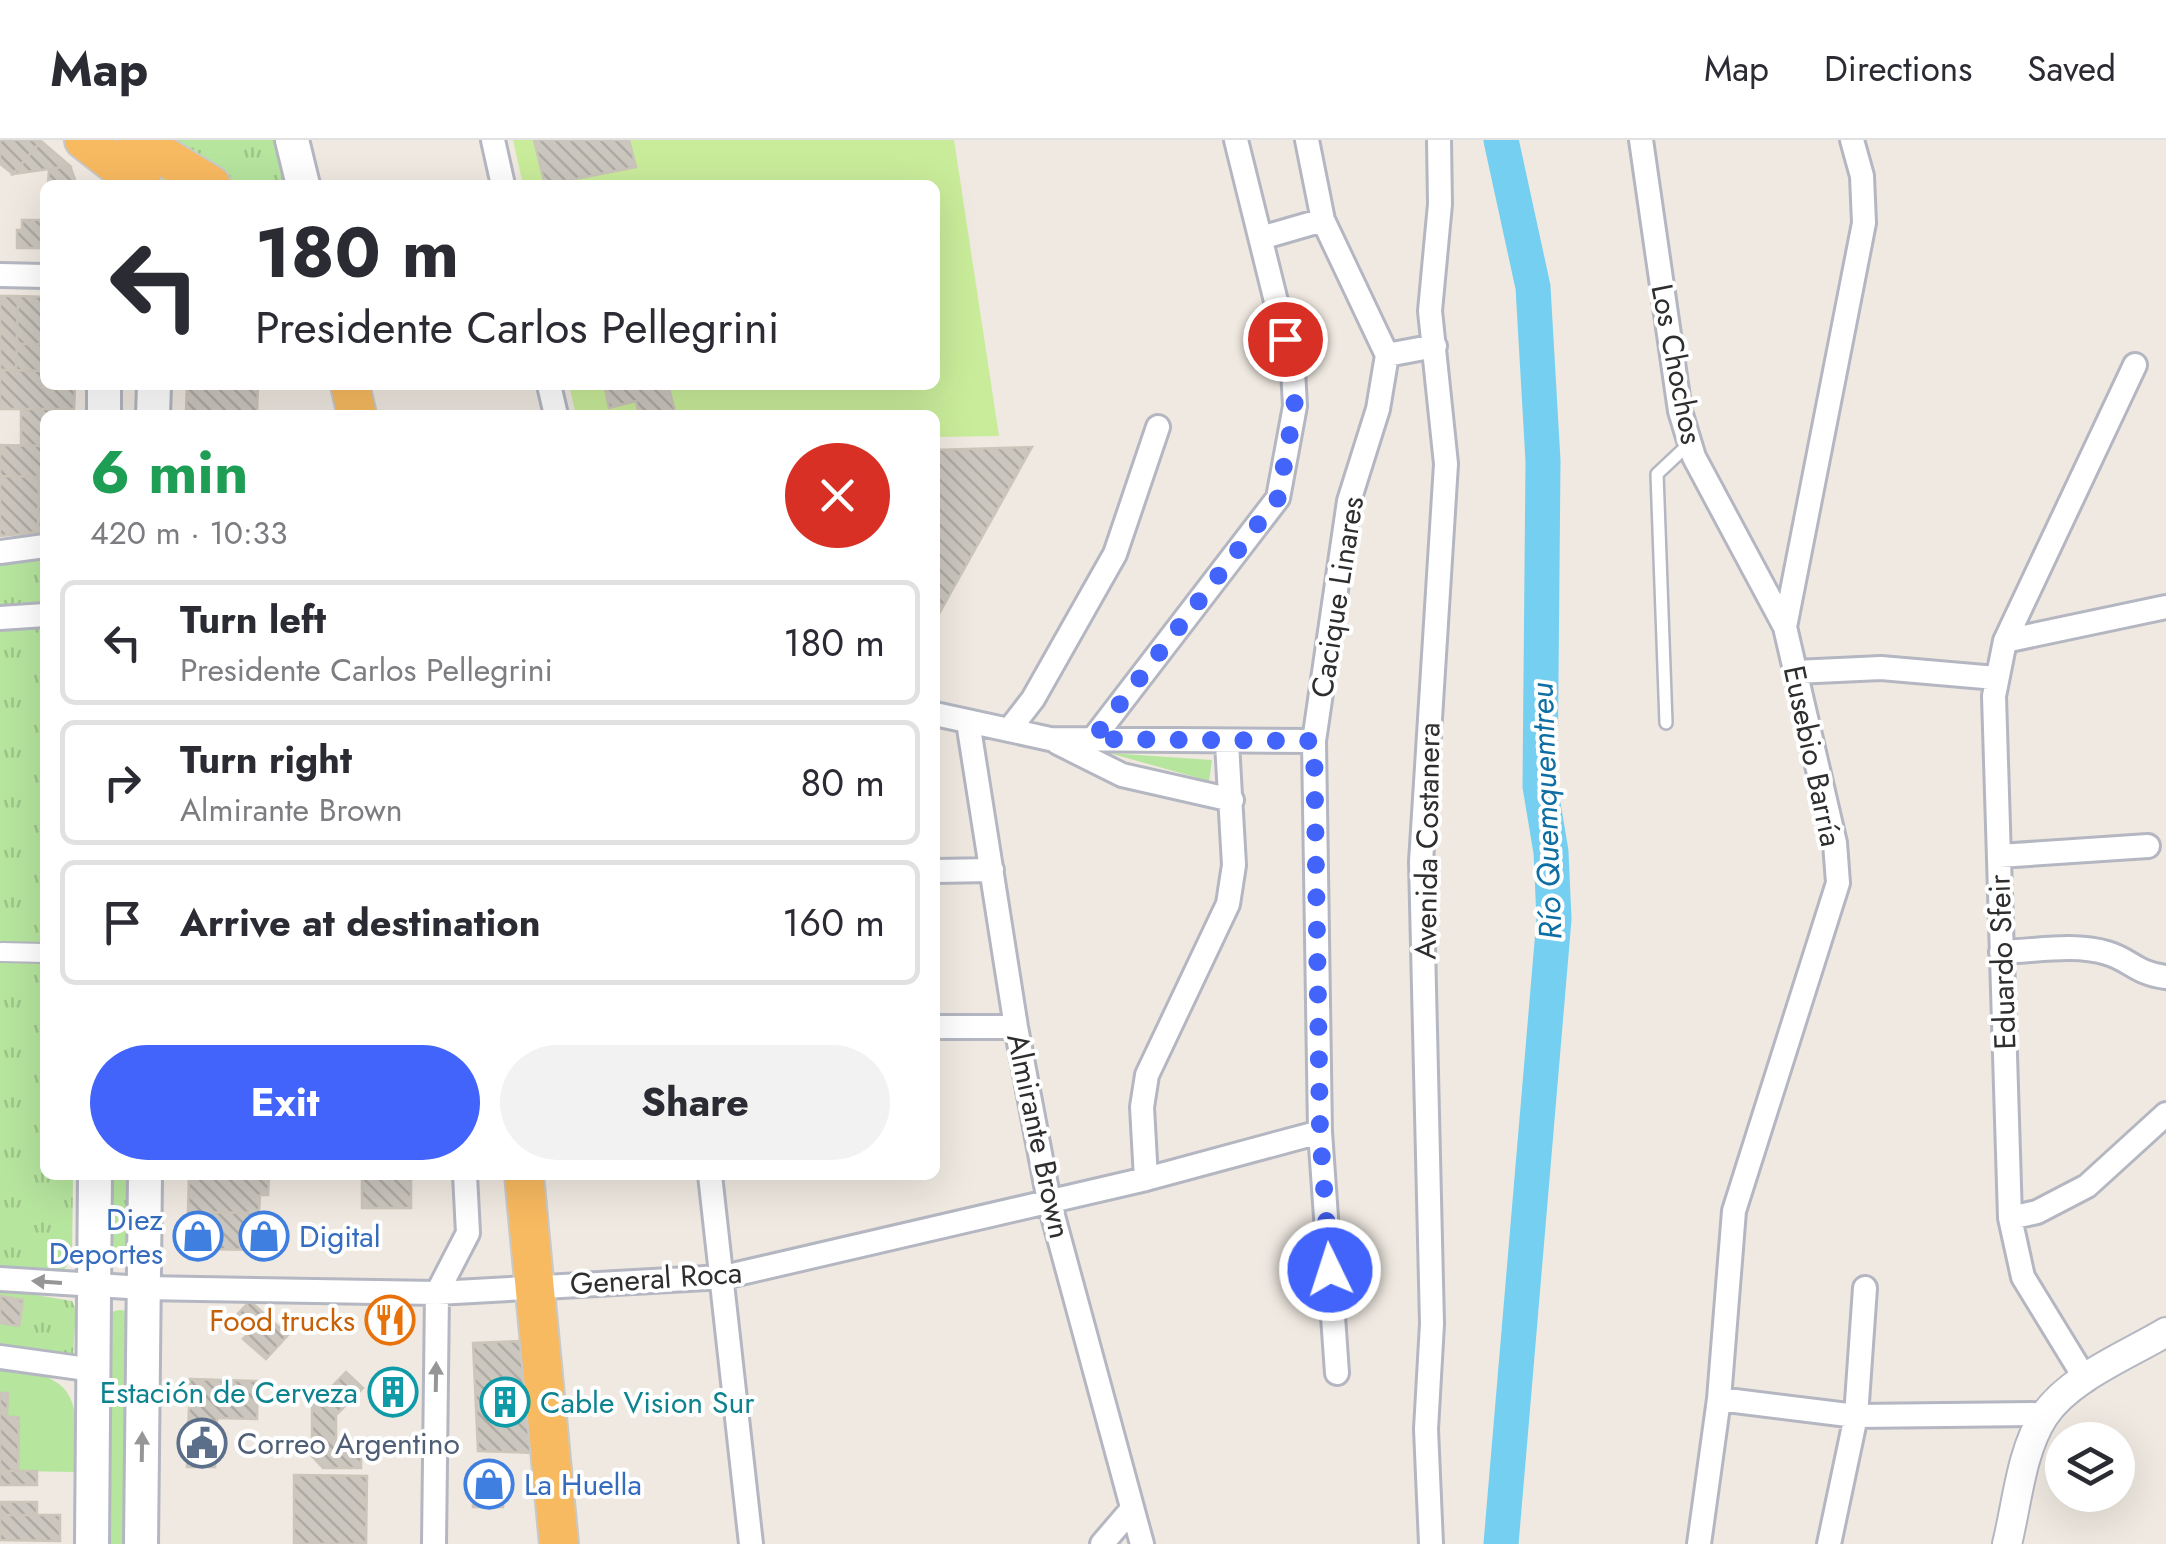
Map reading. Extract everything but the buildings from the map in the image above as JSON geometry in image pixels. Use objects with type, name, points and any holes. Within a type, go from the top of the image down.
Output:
[{"type":"highway","points":[[128,159],[196,180]]},
{"type":"highway","points":[[524,1180],[559,1544]]},
{"type":"main road","points":[[292,140],[302,180]]},
{"type":"main road","points":[[92,1544],[96,1180]]},
{"type":"main road","points":[[140,1544],[145,1180]]},
{"type":"street","points":[[493,140],[502,180]]},
{"type":"street","points":[[1093,739],[1278,498],[1295,406],[1293,370],[1236,140]]},
{"type":"street","points":[[1307,140],[1323,220],[1387,354],[1435,346]]},
{"type":"street","name":"Avenida Costanera","points":[[1431,1544],[1426,1429],[1432,1324],[1421,862],[1446,464],[1430,289],[1440,204],[1439,140]]},
{"type":"street","name":"Los Chochos","points":[[1641,140],[1680,411],[1690,443],[1785,627]]},
{"type":"street","name":"Eusebio Barría","points":[[1698,1544],[1720,1399],[1734,1211],[1838,883],[1835,843],[1785,627],[1864,223],[1862,176],[1852,140]]},
{"type":"street","points":[[1260,238],[1323,220]]},
{"type":"street","points":[[0,275],[40,276]]},
{"type":"street","name":"Cacique Linares","points":[[1338,1373],[1320,1132],[1314,741],[1349,501],[1378,410],[1387,354]]},
{"type":"street","name":"Eduardo Sfeir","points":[[2086,1380],[2023,1277],[2010,1218],[1996,678],[2005,641],[2135,364]]},
{"type":"street","points":[[1008,730],[1033,699],[1109,568],[1158,427]]},
{"type":"street","points":[[0,552],[40,547]]},
{"type":"street","points":[[2005,641],[2166,607]]},
{"type":"street","points":[[0,618],[40,615]]},
{"type":"street","points":[[1795,672],[1881,668],[1996,678]]},
{"type":"street","points":[[940,715],[1050,739],[1314,741]]},
{"type":"street","name":"Almirante Brown","points":[[968,722],[1016,1027],[1049,1201],[1142,1544]]},
{"type":"street","points":[[1050,739],[1122,775],[1232,800]]},
{"type":"street","points":[[1146,1179],[1142,1107],[1147,1075],[1228,904],[1234,865],[1227,743]]},
{"type":"street","points":[[1999,856],[2148,846]]},
{"type":"street","points":[[940,871],[992,870]]},
{"type":"street","points":[[2002,952],[2086,948],[2113,954],[2139,974],[2166,977]]},
{"type":"street","points":[[2,952],[40,952]]},
{"type":"street","points":[[940,1027],[1016,1027]]},
{"type":"street","points":[[2010,1218],[2037,1212],[2087,1186],[2166,1114]]},
{"type":"street","name":"General Roca","points":[[0,1279],[144,1288],[436,1293],[724,1277],[1146,1179],[1320,1132]]},
{"type":"street","points":[[434,1544],[436,1293],[468,1233],[465,1180]]},
{"type":"street","points":[[711,1180],[751,1544]]},
{"type":"street","points":[[1829,1544],[1856,1416],[1864,1288]]},
{"type":"street","points":[[2007,1544],[2032,1439],[2045,1414],[2086,1380],[2166,1332]]},
{"type":"street","points":[[0,1357],[94,1370]]},
{"type":"street","points":[[1720,1399],[1856,1416],[2045,1414]]},
{"type":"street","points":[[1102,1544],[1132,1510]]},
{"type":"lane","points":[[1666,723],[1657,474],[1690,443]]},
{"type":"green space","points":[[166,140],[283,140],[293,180],[217,180]]},
{"type":"green space","points":[[513,140],[954,140],[999,436],[940,437],[940,410],[575,410],[570,390],[940,390],[940,180],[522,180]]},
{"type":"green space","points":[[40,558],[40,606],[0,608],[0,565]]},
{"type":"green space","points":[[40,626],[40,1180],[73,1180],[72,1257],[62,1273],[0,1272],[0,628]]},
{"type":"green space","points":[[1109,753],[1212,760],[1209,781]]},
{"type":"green space","points":[[101,1180],[138,1180],[129,1262],[109,1261]]},
{"type":"green space","points":[[0,1289],[72,1301],[76,1310],[73,1355],[0,1348]]},
{"type":"green space","points":[[129,1311],[133,1544],[99,1544],[107,1313]]},
{"type":"green space","points":[[0,1367],[46,1377],[69,1395],[76,1425],[77,1472],[18,1471],[19,1418],[7,1417],[8,1394],[0,1393]]},
{"type":"waterway","name":"Río Quemquemtreu","points":[[1501,140],[1533,287],[1543,461],[1540,786],[1551,852],[1554,919],[1501,1544]]},
{"type":"place","name":"Diez Deportes","points":[[198,1236]]},
{"type":"place","name":"Digital","points":[[264,1236]]},
{"type":"place","name":"Food trucks","points":[[390,1320]]},
{"type":"place","name":"Estación de Cerveza","points":[[393,1392]]},
{"type":"place","name":"Cable Vision Sur","points":[[505,1402]]},
{"type":"place","name":"Correo Argentino","points":[[202,1443]]},
{"type":"place","name":"La Huella","points":[[489,1484]]},
{"type":"route","points":[[1285,339],[1293,370],[1295,406],[1290,455],[1278,498],[1254,535],[1093,739],[1314,741],[1320,1132],[1330,1270]]}]
